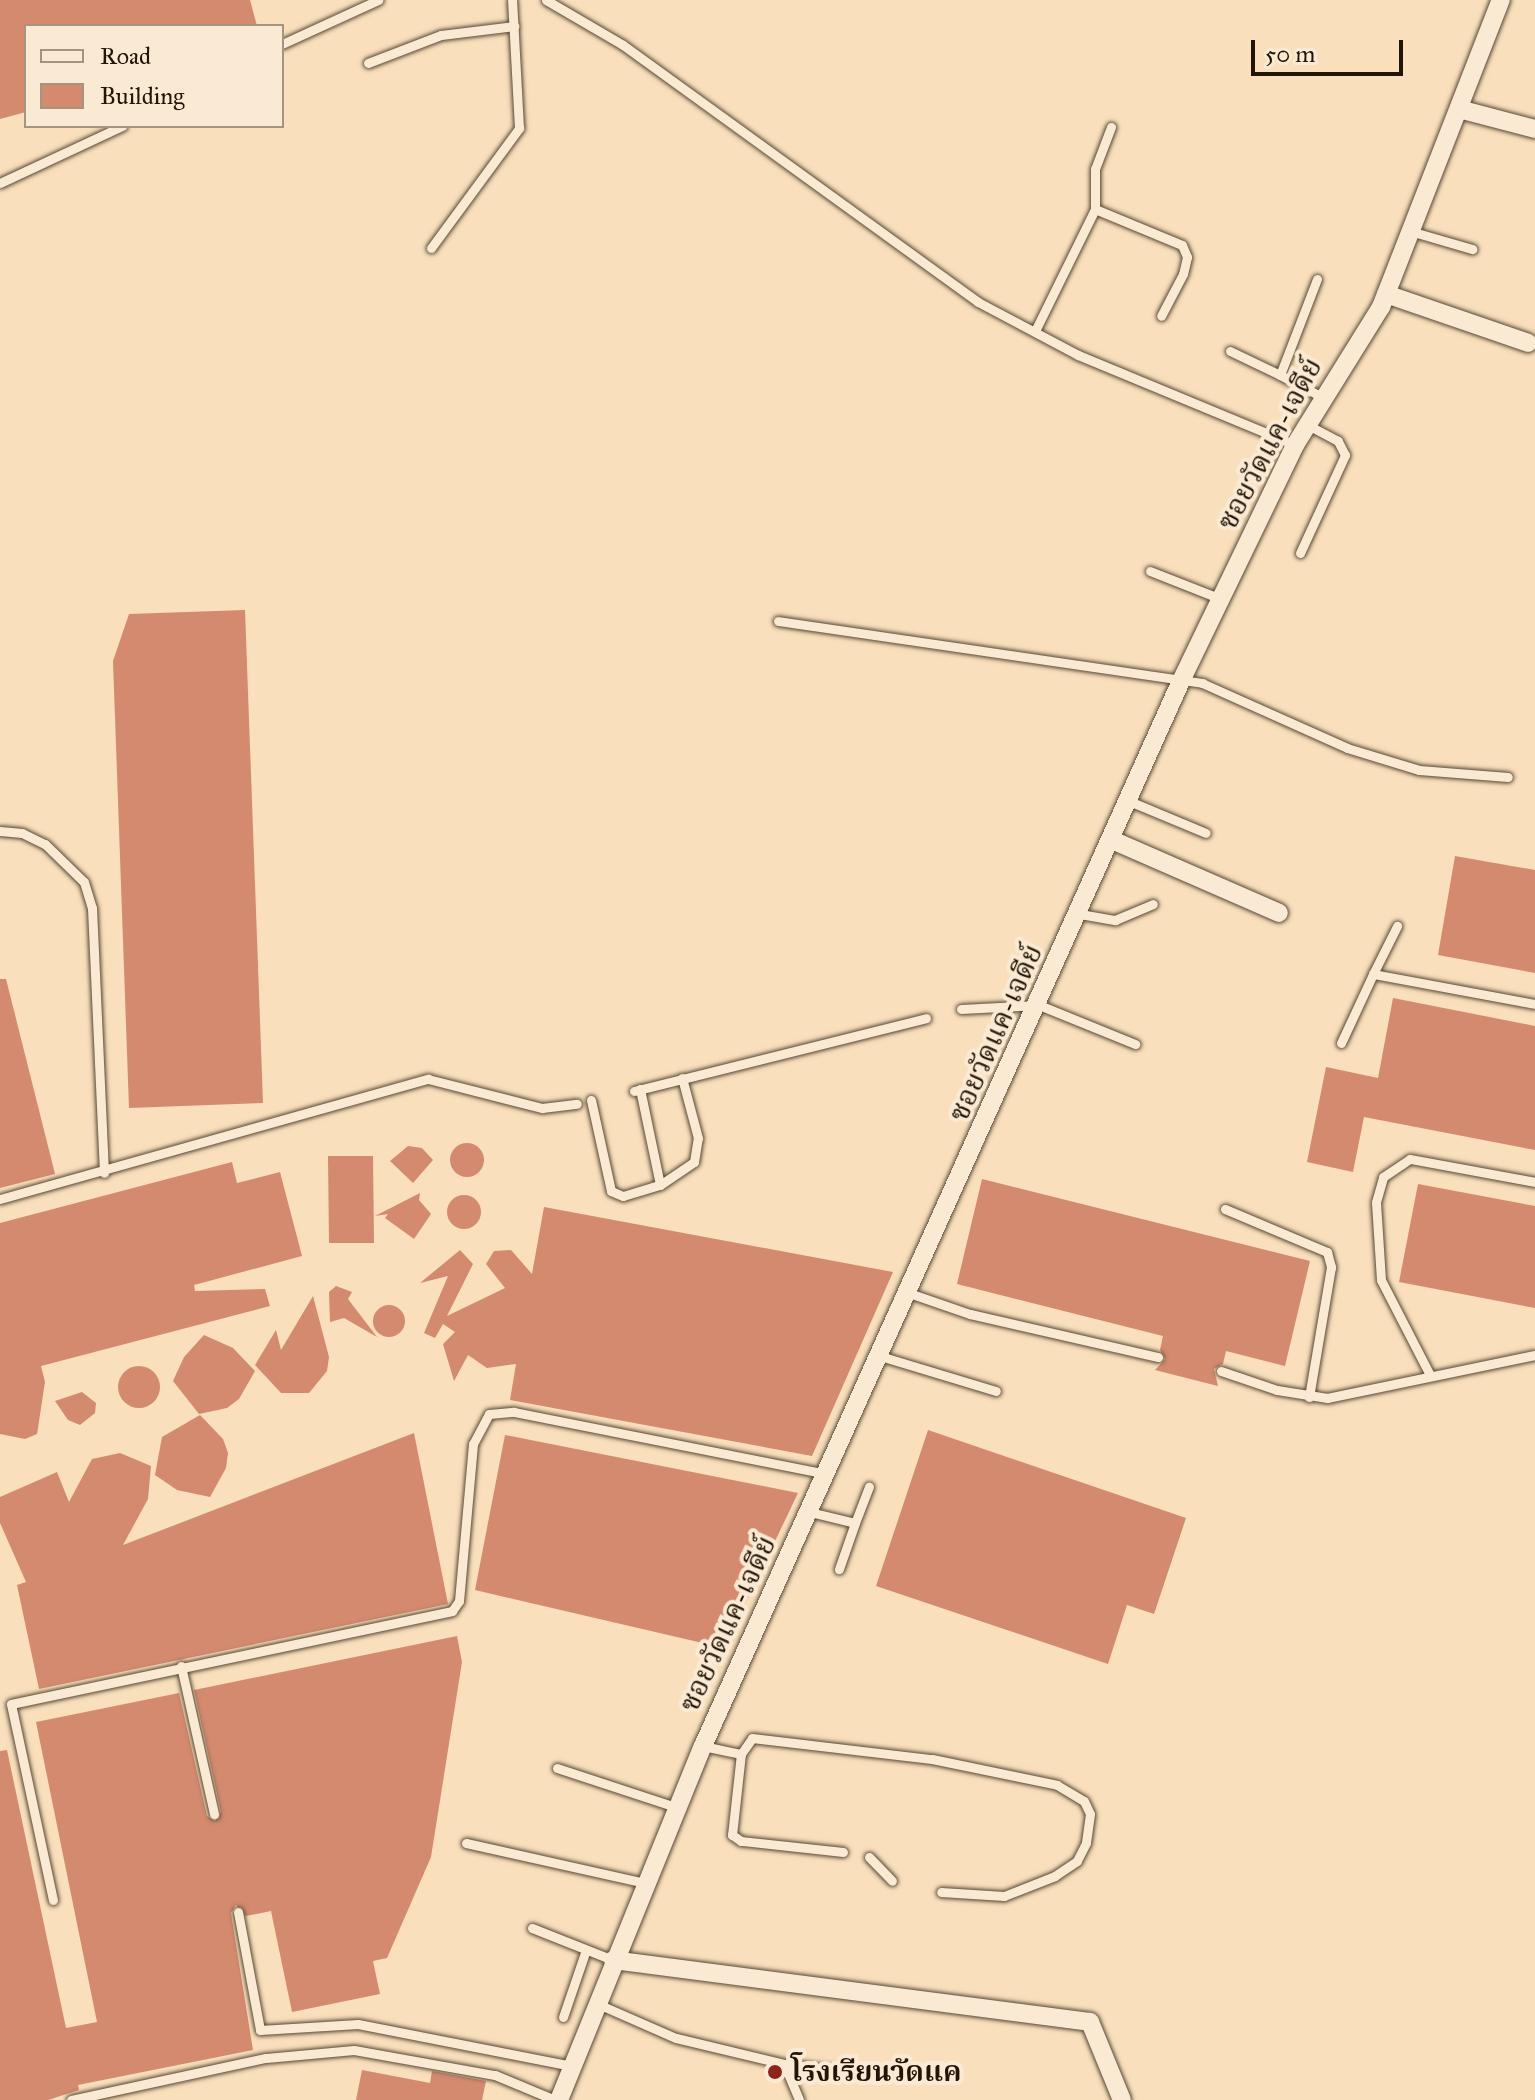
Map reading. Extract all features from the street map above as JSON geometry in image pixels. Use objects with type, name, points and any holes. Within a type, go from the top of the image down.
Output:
[{"type":"street","name":"ซอยวัดแค-เจดีย์","points":[[557,2100],[703,1746],[1080,914],[1181,681],[1306,424],[1368,333],[1386,294],[1501,0]]},
{"type":"street","points":[[1459,109],[1535,129]]},
{"type":"street","points":[[1386,294],[1528,343]]},
{"type":"street","points":[[1112,840],[1279,913]]},
{"type":"street","points":[[613,1960],[694,1975],[1090,2022],[1122,2100]]},
{"type":"lane","points":[[284,43],[378,0]]},
{"type":"lane","points":[[431,248],[519,128],[512,0]]},
{"type":"lane","points":[[546,0],[623,45],[978,302],[1078,355],[1295,445]]},
{"type":"lane","points":[[368,63],[441,35],[514,26]]},
{"type":"lane","points":[[1035,331],[1095,209],[1095,169],[1111,127]]},
{"type":"lane","points":[[0,183],[118,128]]},
{"type":"lane","points":[[1095,209],[1182,245],[1187,257],[1183,274],[1161,316]]},
{"type":"lane","points":[[1410,231],[1472,249]]},
{"type":"lane","points":[[1280,375],[1317,279]]},
{"type":"lane","points":[[1230,351],[1322,397]]},
{"type":"lane","points":[[1300,553],[1345,455],[1338,441],[1306,424]]},
{"type":"lane","points":[[1150,571],[1221,599]]},
{"type":"lane","points":[[778,621],[1181,681],[1229,692],[1347,748],[1405,766],[1508,777]]},
{"type":"lane","points":[[1129,801],[1206,833]]},
{"type":"lane","points":[[0,831],[45,844],[84,882],[92,908],[98,960],[104,1173]]},
{"type":"lane","points":[[1080,914],[1115,920],[1153,904]]},
{"type":"lane","points":[[1341,1043],[1397,926]]},
{"type":"lane","points":[[1373,974],[1535,1004]]},
{"type":"lane","points":[[961,1009],[1039,1005],[1135,1044]]},
{"type":"lane","points":[[660,1185],[637,1090],[926,1018]]},
{"type":"lane","points":[[591,1100],[614,1196],[660,1185],[694,1162],[698,1150],[682,1078]]},
{"type":"lane","points":[[0,1199],[104,1173],[392,1085],[428,1079],[542,1108],[577,1104]]},
{"type":"lane","points":[[1430,1375],[1381,1280],[1376,1202],[1383,1177],[1410,1159],[1535,1182]]},
{"type":"lane","points":[[1225,1209],[1327,1252],[1331,1267],[1309,1397]]},
{"type":"lane","points":[[909,1293],[970,1314],[1158,1357]]},
{"type":"lane","points":[[1221,1371],[1309,1397],[1352,1394],[1535,1355]]},
{"type":"lane","points":[[880,1356],[996,1391]]},
{"type":"lane","points":[[53,1900],[11,1704],[452,1611],[459,1601],[473,1444],[489,1414],[514,1412],[827,1474]]},
{"type":"lane","points":[[839,1569],[869,1487]]},
{"type":"lane","points":[[810,1512],[855,1523]]},
{"type":"lane","points":[[181,1666],[214,1814]]},
{"type":"lane","points":[[843,1852],[741,1841],[732,1835],[741,1754],[759,1737],[932,1759],[1057,1785],[1084,1801],[1090,1814],[1086,1843],[1077,1861],[1055,1876],[1004,1896],[941,1892]]},
{"type":"lane","points":[[703,1746],[741,1754]]},
{"type":"lane","points":[[557,1768],[679,1808]]},
{"type":"lane","points":[[466,1843],[645,1883]]},
{"type":"lane","points":[[869,1857],[892,1881]]},
{"type":"lane","points":[[238,1912],[260,2030],[358,2024],[572,2066]]},
{"type":"lane","points":[[532,1928],[613,1960]]},
{"type":"lane","points":[[563,2017],[586,1950]]},
{"type":"lane","points":[[598,2004],[676,2038],[784,2064],[843,2071]]},
{"type":"lane","points":[[71,2100],[266,2058],[354,2050],[495,2075],[557,2100]]},
{"type":"lane","points":[[784,2064],[799,2100]]},
{"type":"building","points":[[0,0],[250,0],[256,24],[24,24],[24,113],[0,119]]},
{"type":"building","points":[[245,610],[263,1103],[129,1108],[113,661],[129,614]]},
{"type":"building","points":[[1455,856],[1535,870],[1535,973],[1438,955]]},
{"type":"building","points":[[0,979],[6,979],[55,1174],[0,1188]]},
{"type":"building","points":[[1393,998],[1535,1026],[1535,1150],[1364,1117],[1353,1172],[1307,1162],[1326,1067],[1378,1078]]},
{"type":"building","points":[[467,1143],[479,1148],[484,1160],[479,1172],[467,1177],[455,1172],[450,1160],[455,1148]]},
{"type":"building","points":[[408,1146],[422,1148],[433,1160],[413,1183],[390,1161]]},
{"type":"building","points":[[328,1156],[373,1156],[374,1243],[329,1243]]},
{"type":"building","points":[[232,1162],[237,1183],[280,1172],[302,1256],[194,1285],[195,1291],[265,1289],[270,1306],[41,1366],[45,1382],[37,1434],[25,1439],[0,1434],[0,1223]]},
{"type":"building","points":[[982,1179],[1310,1261],[1285,1366],[1226,1351],[1223,1364],[1214,1369],[1218,1386],[1155,1370],[1165,1359],[1160,1350],[1163,1336],[957,1284]]},
{"type":"building","points":[[1418,1184],[1535,1206],[1535,1308],[1399,1282]]},
{"type":"building","points":[[420,1193],[419,1200],[431,1214],[414,1239],[385,1218],[388,1214],[375,1216]]},
{"type":"building","points":[[464,1195],[476,1200],[481,1212],[476,1224],[464,1229],[452,1224],[447,1212],[452,1200]]},
{"type":"building","points":[[544,1207],[893,1272],[812,1456],[510,1400],[516,1364],[487,1368],[468,1355],[454,1381],[443,1344],[455,1332],[443,1324],[435,1338],[424,1333],[448,1276],[420,1283],[460,1250],[473,1264],[447,1316],[505,1288],[486,1264],[494,1251],[511,1250],[532,1274]]},
{"type":"building","points":[[336,1286],[352,1292],[348,1299],[377,1337],[344,1318],[330,1322],[329,1292]]},
{"type":"building","points":[[313,1296],[329,1357],[327,1371],[309,1393],[281,1393],[255,1365],[276,1330],[281,1350]]},
{"type":"building","points":[[389,1305],[400,1310],[405,1321],[400,1332],[389,1337],[378,1332],[373,1321],[378,1310]]},
{"type":"building","points":[[204,1335],[233,1348],[255,1371],[239,1399],[227,1408],[199,1414],[173,1381],[184,1357]]},
{"type":"building","points":[[139,1366],[154,1372],[160,1387],[154,1402],[139,1408],[124,1402],[118,1387],[124,1372]]},
{"type":"building","points":[[82,1392],[96,1403],[95,1413],[80,1425],[68,1420],[55,1401]]},
{"type":"building","points":[[200,1415],[223,1439],[228,1453],[226,1468],[210,1497],[177,1490],[155,1475],[162,1437]]},
{"type":"building","points":[[928,1430],[1186,1518],[1154,1614],[1127,1605],[1108,1664],[876,1586]]},
{"type":"building","points":[[414,1433],[448,1604],[39,1689],[17,1585],[26,1582],[0,1523],[0,1497],[57,1472],[69,1502],[92,1459],[120,1453],[151,1466],[148,1499],[123,1545]]},
{"type":"building","points":[[505,1435],[798,1493],[724,1648],[475,1590]]},
{"type":"building","points":[[457,1636],[462,1662],[431,1857],[387,1958],[373,1961],[380,1994],[292,2012],[271,1911],[246,1916],[236,1905],[231,1913],[253,2050],[78,2085],[79,2090],[48,2100],[0,2100],[0,1751],[7,1750],[66,2028],[97,2022],[36,1722],[179,1693],[207,1816],[215,1821],[221,1812],[194,1690]]},
{"type":"building","points":[[362,2070],[430,2083],[432,2071],[486,2081],[482,2100],[356,2100]]},
{"type":"place","name":"โรงเรียนวัดแค","points":[[775,2072]]}]
